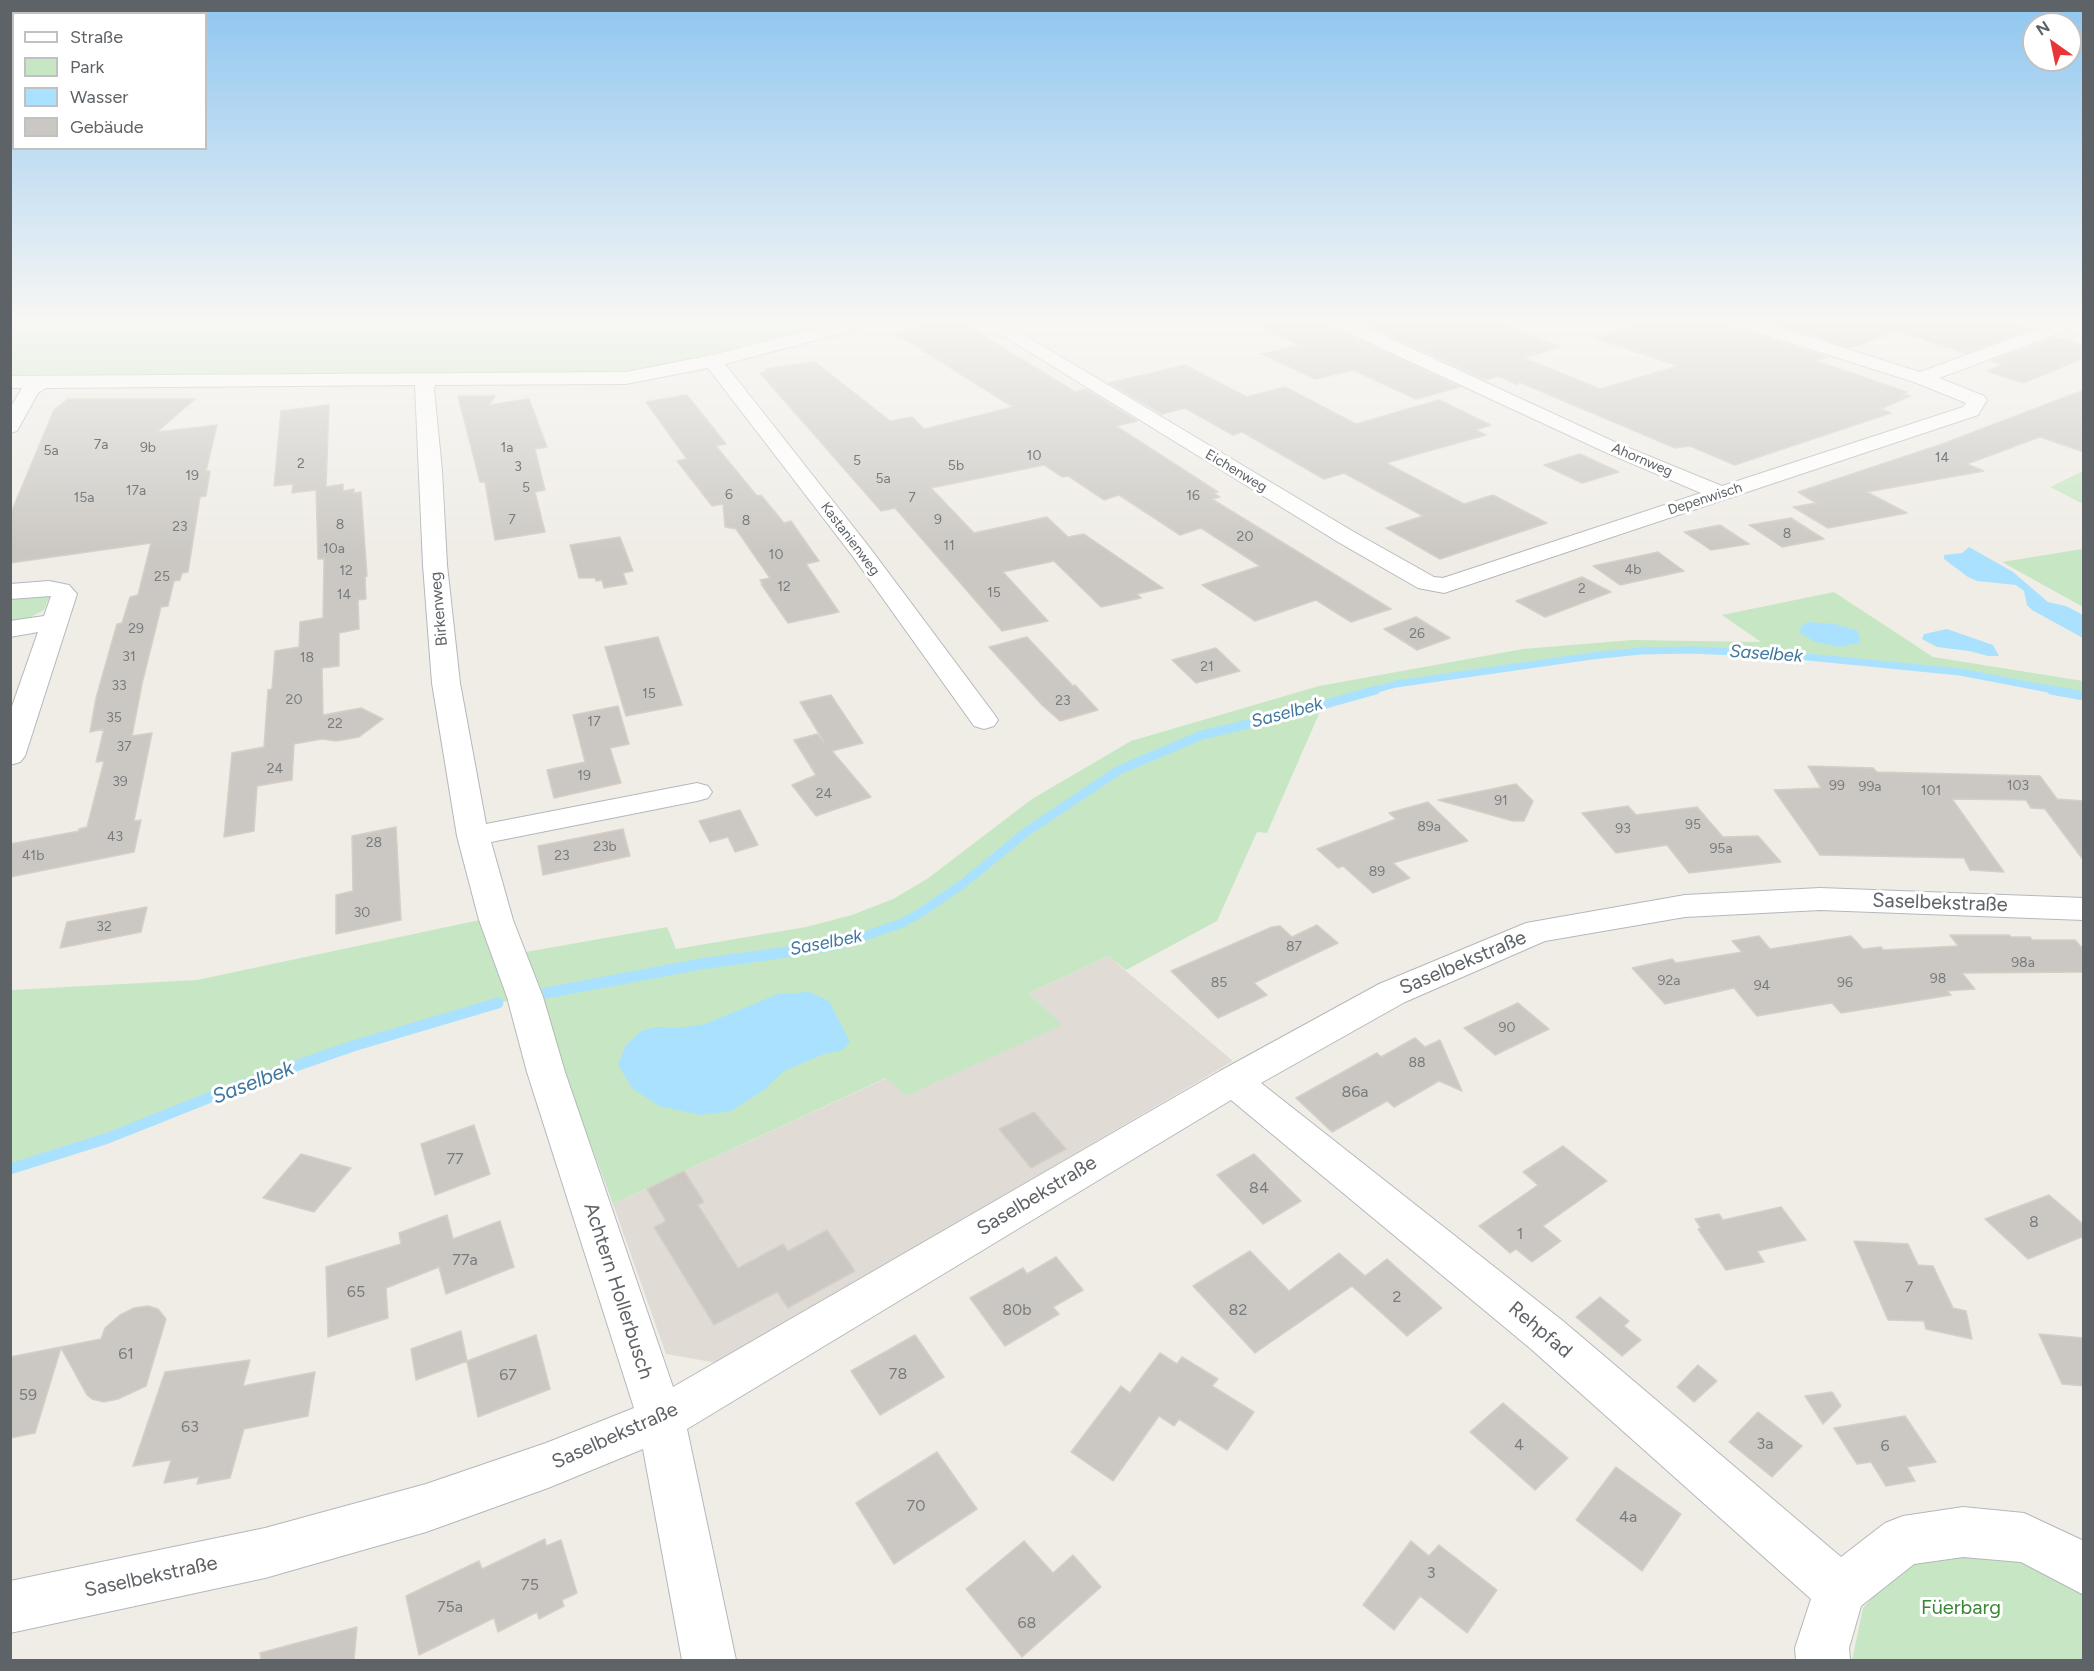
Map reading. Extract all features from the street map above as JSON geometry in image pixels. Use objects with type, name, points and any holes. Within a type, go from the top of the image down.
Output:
[{"type":"street","points":[[10,427],[26,397]]},
{"type":"street","name":"Birkenweg","points":[[425,397],[435,565],[446,684],[472,836],[496,921],[525,997]]},
{"type":"street","name":"Kastanienweg","points":[[741,397],[862,553],[984,720]]},
{"type":"street","name":"Eichenweg","points":[[1114,397],[1305,513],[1427,583]]},
{"type":"street","name":"Ahornweg","points":[[1502,397],[1612,448],[1722,494]]},
{"type":"street","name":"Depenwisch","points":[[1427,583],[1444,586],[1971,411],[1977,400],[1969,397]]},
{"type":"street","points":[[10,592],[50,588],[60,590],[64,594],[10,756]]},
{"type":"street","points":[[10,629],[54,622]]},
{"type":"street","points":[[472,836],[697,792]]},
{"type":"street","name":"Saselbekstraße","points":[[10,1607],[265,1553],[426,1508],[548,1466],[661,1419],[1233,1081],[1392,993],[1538,931],[1685,906],[1820,899],[2084,909]]},
{"type":"street","name":"Achtern Hollerbusch","points":[[525,997],[546,1072],[661,1419],[709,1660]]},
{"type":"street","name":"Rehpfad","points":[[1233,1081],[1547,1335],[1840,1590]]},
{"type":"street","points":[[1823,1660],[1822,1648],[1840,1590],[1903,1541],[1963,1532],[2024,1538],[2056,1553],[2084,1570]]},
{"type":"shaded area","points":[[1108,956],[1233,1061],[717,1363],[666,1354],[613,1204],[887,1078],[1061,1025],[1029,993]]},
{"type":"green space","points":[[2083,471],[2083,504],[2050,487]]},
{"type":"green space","points":[[2082,549],[2083,607],[2002,562]]},
{"type":"green space","points":[[42,592],[50,596],[44,610],[27,619],[11,622],[10,596]]},
{"type":"green space","points":[[1834,592],[1933,657],[2083,681],[2083,696],[1960,672],[1777,654],[1656,651],[1592,656],[1396,684],[1322,707],[1267,833],[1257,832],[1217,921],[1126,970],[1108,956],[1029,993],[1062,1025],[906,1096],[886,1078],[613,1204],[535,995],[498,1003],[353,1046],[241,1085],[108,1138],[11,1169],[11,990],[197,980],[489,918],[500,960],[526,952],[667,927],[676,949],[806,927],[852,915],[893,899],[927,879],[1032,799],[1131,741],[1319,686],[1523,649],[1632,640],[1761,642],[1722,615]]},
{"type":"green space","name":"Füerbarg","points":[[1961,1554],[2025,1560],[2083,1588],[2083,1660],[1852,1660],[1863,1608],[1887,1581],[1920,1560]]},
{"type":"water","points":[[1969,547],[2013,572],[2048,602],[2066,606],[2083,615],[2083,638],[2032,610],[2027,605],[2024,591],[2016,585],[1977,581],[1944,559],[1944,555],[1962,553]]},
{"type":"water","points":[[1808,622],[1834,624],[1857,630],[1859,643],[1840,647],[1815,642],[1799,632],[1801,626]]},
{"type":"water","points":[[1947,629],[1993,645],[1999,656],[1937,647],[1922,639],[1924,634]]},
{"type":"water","points":[[809,992],[829,1001],[850,1042],[843,1050],[824,1054],[784,1071],[764,1090],[731,1111],[701,1115],[659,1106],[632,1088],[618,1065],[626,1045],[641,1031],[657,1027],[679,1028],[705,1024],[778,994]]},
{"type":"building","points":[[458,397],[494,397],[489,405],[529,399],[547,447],[535,449],[545,490],[535,492],[545,532],[495,540],[485,482],[480,482]]},
{"type":"building","points":[[689,397],[726,444],[716,446],[757,496],[761,495],[784,523],[791,521],[819,561],[806,564],[839,612],[788,623],[761,584],[763,584],[760,580],[770,578],[736,529],[725,527],[723,504],[712,506],[677,461],[687,459],[646,402]]},
{"type":"building","points":[[781,397],[859,397],[890,421],[912,417],[924,429],[1013,407],[997,397],[1098,397],[1137,421],[1116,426],[1218,492],[1214,493],[1220,497],[1212,499],[1391,609],[1351,622],[1316,600],[1255,621],[1202,585],[1260,566],[1201,528],[1180,535],[1119,495],[1104,500],[1068,476],[1062,477],[1044,465],[931,488],[974,533],[1047,517],[1068,537],[1084,534],[1163,588],[1137,594],[1141,598],[1101,607],[1054,561],[1003,572],[1048,621],[1002,631],[895,508],[881,511]]},
{"type":"building","points":[[1133,397],[1304,397],[1356,424],[1439,400],[1491,425],[1476,430],[1486,435],[1386,463],[1464,504],[1493,495],[1547,523],[1440,559],[1386,528],[1423,516],[1344,473],[1324,479],[1242,432],[1233,435],[1185,408],[1162,414]]},
{"type":"building","points":[[1554,397],[1908,397],[1881,409],[1891,413],[1735,465],[1690,446],[1675,448]]},
{"type":"building","points":[[2066,397],[2084,397],[2084,452],[2040,437],[1967,464],[1984,471],[1867,492],[1907,513],[1828,528],[1793,507],[1816,503],[1798,492],[1942,444]]},
{"type":"building","points":[[68,399],[195,399],[157,432],[217,425],[206,471],[210,471],[206,496],[200,497],[188,572],[182,573],[180,580],[174,581],[168,606],[161,607],[142,684],[132,736],[152,733],[134,821],[141,820],[134,852],[10,877],[10,844],[79,831],[87,827],[104,761],[96,762],[104,729],[90,732],[96,698],[117,624],[122,623],[130,597],[138,595],[151,543],[10,563],[10,515],[54,410]]},
{"type":"building","points":[[329,405],[326,487],[343,484],[343,491],[354,489],[354,493],[361,492],[367,576],[365,577],[366,599],[358,600],[359,629],[339,633],[339,666],[322,668],[323,715],[361,708],[383,719],[359,737],[336,741],[322,739],[294,744],[292,780],[257,786],[254,831],[224,837],[232,753],[264,747],[268,690],[272,689],[275,651],[299,647],[300,622],[323,618],[324,559],[318,559],[316,490],[292,493],[293,484],[274,486],[281,411]]},
{"type":"building","points":[[1580,454],[1619,472],[1582,483],[1544,465]]},
{"type":"building","points":[[1791,518],[1824,539],[1782,547],[1749,525]]},
{"type":"building","points":[[1720,525],[1749,544],[1711,550],[1684,532]]},
{"type":"building","points":[[620,537],[633,571],[623,573],[627,584],[604,588],[602,580],[579,578],[570,545]]},
{"type":"building","points":[[1658,552],[1684,571],[1620,585],[1593,566]]},
{"type":"building","points":[[1582,577],[1611,592],[1545,617],[1516,601]]},
{"type":"building","points":[[1416,617],[1450,638],[1417,650],[1384,629]]},
{"type":"building","points":[[658,637],[682,705],[626,716],[605,647]]},
{"type":"building","points":[[1027,637],[1098,710],[1060,721],[1042,705],[989,647]]},
{"type":"building","points":[[1216,648],[1240,671],[1196,683],[1172,660]]},
{"type":"building","points":[[831,695],[863,743],[832,751],[871,797],[816,816],[792,785],[816,775],[794,740],[817,734],[824,742],[800,702]]},
{"type":"building","points":[[618,706],[629,744],[610,748],[621,783],[554,798],[547,770],[585,762],[573,715]]},
{"type":"building","points":[[1808,766],[1873,768],[1877,772],[2040,776],[2057,799],[2084,801],[2084,861],[2045,809],[2031,808],[2026,800],[1952,799],[2004,872],[1970,870],[1964,858],[1820,855],[1774,790],[1821,788]]},
{"type":"building","points":[[1516,784],[1533,801],[1524,821],[1513,821],[1438,800]]},
{"type":"building","points":[[1428,802],[1468,841],[1393,863],[1410,878],[1373,893],[1343,866],[1338,868],[1317,849],[1396,819],[1389,813]]},
{"type":"building","points":[[1628,806],[1636,815],[1697,807],[1723,837],[1758,836],[1781,862],[1689,873],[1667,845],[1616,853],[1582,813]]},
{"type":"building","points":[[740,810],[758,845],[735,852],[728,837],[710,842],[699,821]]},
{"type":"building","points":[[396,827],[401,920],[336,934],[336,895],[353,891],[352,836]]},
{"type":"building","points":[[623,829],[630,856],[543,875],[538,846]]},
{"type":"building","points":[[147,907],[141,932],[60,948],[67,922]]},
{"type":"building","points":[[1317,925],[1338,943],[1254,983],[1267,995],[1218,1018],[1171,971],[1272,927],[1280,926],[1292,937]]},
{"type":"building","points":[[1950,935],[2009,935],[2011,937],[2030,937],[2032,940],[2075,940],[2084,950],[2084,972],[1962,973],[1975,989],[1947,991],[1951,995],[1841,1013],[1832,1003],[1757,1016],[1734,988],[1665,1004],[1632,968],[1672,959],[1676,963],[1742,952],[1732,941],[1759,936],[1770,949],[1851,936],[1863,949],[1881,947],[1883,950],[1958,946]]},
{"type":"building","points":[[1518,1003],[1549,1029],[1495,1055],[1464,1028]]},
{"type":"building","points":[[1415,1038],[1425,1047],[1440,1040],[1462,1091],[1439,1081],[1394,1107],[1387,1101],[1332,1132],[1296,1098],[1377,1053],[1381,1057]]},
{"type":"building","points":[[1034,1112],[1066,1149],[1031,1168],[999,1129]]},
{"type":"building","points":[[474,1125],[490,1174],[435,1195],[421,1144]]},
{"type":"building","points":[[1563,1146],[1607,1181],[1543,1226],[1561,1241],[1532,1262],[1516,1249],[1510,1253],[1479,1226],[1538,1185],[1523,1172]]},
{"type":"building","points":[[301,1154],[351,1168],[314,1212],[263,1198]]},
{"type":"building","points":[[1254,1154],[1301,1201],[1263,1224],[1217,1175]]},
{"type":"building","points":[[684,1171],[704,1202],[698,1205],[738,1268],[783,1244],[788,1251],[827,1230],[855,1271],[788,1308],[777,1292],[714,1325],[654,1227],[666,1221],[647,1189]]},
{"type":"building","points":[[2049,1195],[2084,1225],[2084,1236],[2028,1259],[1985,1219]]},
{"type":"building","points":[[1781,1207],[1806,1240],[1757,1251],[1764,1262],[1726,1270],[1698,1229],[1701,1228],[1695,1219],[1719,1214],[1723,1220]]},
{"type":"building","points":[[447,1215],[453,1239],[500,1221],[514,1267],[446,1294],[439,1267],[386,1288],[388,1318],[328,1337],[326,1267],[401,1244],[399,1233]]},
{"type":"building","points":[[1854,1241],[1908,1244],[1918,1265],[1933,1266],[1953,1308],[1966,1311],[1972,1339],[1926,1329],[1924,1321],[1888,1320]]},
{"type":"building","points":[[1250,1251],[1289,1291],[1339,1253],[1365,1276],[1387,1259],[1442,1308],[1407,1336],[1352,1286],[1255,1353],[1193,1286]]},
{"type":"building","points":[[1056,1257],[1083,1290],[1053,1307],[1059,1314],[1005,1346],[970,1298],[1023,1268],[1027,1274]]},
{"type":"building","points":[[1600,1297],[1629,1321],[1624,1326],[1641,1340],[1622,1356],[1576,1317]]},
{"type":"building","points":[[148,1306],[158,1309],[166,1319],[146,1386],[118,1399],[104,1402],[92,1399],[87,1395],[61,1348],[35,1433],[10,1438],[10,1357],[101,1339],[105,1328],[120,1315],[134,1308]]},
{"type":"building","points":[[461,1331],[467,1361],[416,1380],[411,1349]]},
{"type":"building","points":[[2039,1334],[2084,1338],[2084,1386],[2062,1384]]},
{"type":"building","points":[[536,1335],[550,1389],[478,1417],[467,1361]]},
{"type":"building","points":[[915,1335],[944,1377],[880,1415],[851,1371]]},
{"type":"building","points":[[1160,1353],[1177,1364],[1182,1357],[1218,1379],[1212,1386],[1254,1412],[1227,1450],[1179,1419],[1174,1426],[1159,1416],[1113,1481],[1071,1452],[1121,1386],[1130,1393]]},
{"type":"building","points":[[250,1360],[243,1386],[315,1372],[308,1416],[244,1429],[230,1478],[197,1484],[199,1477],[164,1483],[171,1460],[133,1466],[165,1372]]},
{"type":"building","points":[[1698,1365],[1717,1381],[1694,1402],[1677,1387]]},
{"type":"building","points":[[1832,1392],[1841,1406],[1823,1424],[1805,1396]]},
{"type":"building","points":[[1503,1403],[1568,1458],[1535,1490],[1470,1432]]},
{"type":"building","points":[[1758,1412],[1802,1446],[1772,1477],[1729,1442]]},
{"type":"building","points":[[1905,1416],[1936,1462],[1907,1467],[1915,1481],[1886,1486],[1871,1462],[1857,1464],[1834,1428]]},
{"type":"building","points":[[937,1452],[977,1509],[894,1564],[856,1503]]},
{"type":"building","points":[[1616,1467],[1681,1514],[1642,1571],[1576,1520]]},
{"type":"building","points":[[545,1539],[546,1546],[561,1540],[577,1593],[562,1600],[564,1606],[539,1619],[537,1612],[498,1632],[494,1618],[419,1655],[406,1596],[479,1561],[482,1569]]},
{"type":"building","points":[[1024,1541],[1053,1573],[1073,1555],[1101,1587],[1022,1657],[966,1589]]},
{"type":"building","points":[[1411,1541],[1429,1556],[1439,1545],[1497,1590],[1467,1633],[1420,1596],[1394,1630],[1363,1605]]},
{"type":"building","points":[[357,1627],[354,1660],[261,1660],[260,1653]]},
{"type":"waterway","name":"Saselbek","points":[[1371,691],[1396,684],[1592,656],[1641,651],[1692,650],[1777,654],[1960,672],[2059,691]]},
{"type":"waterway","name":"Saselbek","points":[[813,949],[839,945],[902,923],[920,913],[964,883],[1026,832],[1119,770],[1202,735],[1376,690]]},
{"type":"waterway","name":"Saselbek","points":[[2051,690],[2084,696]]},
{"type":"waterway","name":"Saselbek","points":[[546,993],[701,964],[823,947]]},
{"type":"waterway","name":"Saselbek","points":[[10,1169],[108,1138],[241,1085],[353,1046],[498,1003]]}]
